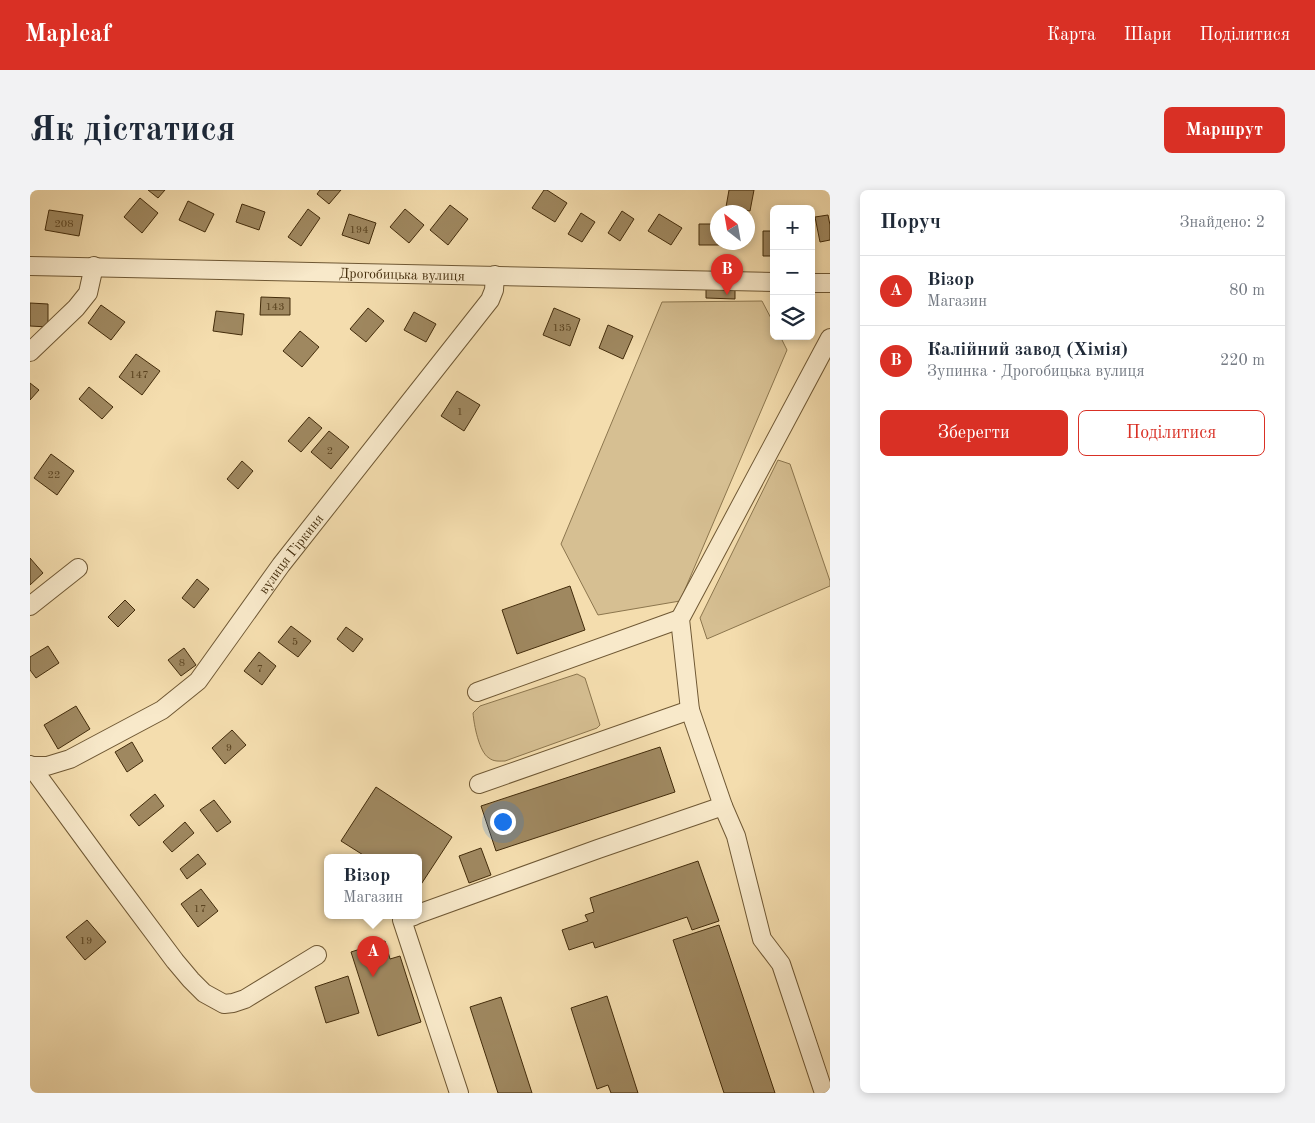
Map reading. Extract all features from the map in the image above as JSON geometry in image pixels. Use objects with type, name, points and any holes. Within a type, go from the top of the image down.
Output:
[{"type":"street","name":"Дрогобицька вулиця","points":[[30,266],[770,282]]},
{"type":"street","points":[[30,352],[76,308],[88,293],[94,266]]},
{"type":"street","name":"вулиця Гіркиня","points":[[30,766],[47,766],[70,758],[162,710],[198,681],[281,565],[490,300],[494,290],[495,275]]},
{"type":"street","points":[[815,282],[830,283]]},
{"type":"street","points":[[824,1093],[781,964],[762,939],[736,836],[723,806],[690,710],[680,619],[830,338]]},
{"type":"street","points":[[30,606],[78,568]]},
{"type":"street","points":[[477,692],[680,619]]},
{"type":"street","points":[[479,784],[690,710]]},
{"type":"street","points":[[30,766],[175,961],[204,994],[224,1004],[245,999],[317,955]]},
{"type":"street","points":[[422,913],[723,806]]},
{"type":"street","points":[[405,919],[402,920],[459,1093]]},
{"type":"shaded area","points":[[762,301],[770,316],[770,340],[782,340],[787,350],[680,601],[598,615],[561,544],[662,302]]},
{"type":"shaded area","points":[[778,460],[790,464],[830,581],[830,586],[707,639],[700,618]]},
{"type":"shaded area","points":[[577,674],[585,678],[600,725],[597,728],[505,761],[493,760],[485,755],[478,738],[473,713],[480,706]]},
{"type":"building","points":[[148,190],[165,190],[158,198]]},
{"type":"building","points":[[320,190],[341,190],[329,204],[317,194]]},
{"type":"building","points":[[544,190],[567,203],[555,222],[532,208]]},
{"type":"building","points":[[729,190],[754,190],[751,205],[726,205]]},
{"type":"building","points":[[140,198],[158,213],[142,233],[124,217]]},
{"type":"building","points":[[188,201],[214,214],[205,232],[179,220]]},
{"type":"building","points":[[242,204],[265,212],[259,230],[236,222]]},
{"type":"building","points":[[450,205],[468,219],[448,245],[430,230]]},
{"type":"building","points":[[308,209],[320,218],[301,246],[288,237]]},
{"type":"building","points":[[405,209],[424,225],[409,243],[390,227]]},
{"type":"building","points":[[49,210],[83,215],[79,236],[45,230]]},
{"type":"building","points":[[622,211],[634,219],[620,241],[608,233]]},
{"type":"building","points":[[581,213],[595,222],[582,242],[568,234]]},
{"type":"building","points":[[349,214],[376,223],[369,244],[342,235]]},
{"type":"building","points":[[659,214],[682,228],[671,245],[648,231]]},
{"type":"building","points":[[828,215],[830,240],[820,242],[815,217]]},
{"type":"building","points":[[699,224],[710,224],[710,245],[699,245]]},
{"type":"building","points":[[763,231],[770,231],[770,256],[763,256]]},
{"type":"building","points":[[706,289],[735,289],[735,299],[706,298]]},
{"type":"building","points":[[261,297],[290,298],[290,315],[260,315]]},
{"type":"building","points":[[30,303],[48,304],[48,327],[30,326]]},
{"type":"building","points":[[101,305],[125,322],[111,340],[88,323]]},
{"type":"building","points":[[368,308],[384,321],[366,342],[350,329]]},
{"type":"building","points":[[554,308],[580,319],[570,346],[543,335]]},
{"type":"building","points":[[216,311],[244,314],[242,335],[213,331]]},
{"type":"building","points":[[414,312],[436,324],[426,342],[404,330]]},
{"type":"building","points":[[608,325],[633,336],[623,359],[599,348]]},
{"type":"building","points":[[300,331],[319,347],[302,367],[283,351]]},
{"type":"building","points":[[136,354],[160,371],[142,395],[119,377]]},
{"type":"building","points":[[30,383],[39,390],[30,400]]},
{"type":"building","points":[[89,387],[113,407],[102,419],[79,399]]},
{"type":"building","points":[[457,391],[480,405],[464,431],[441,416]]},
{"type":"building","points":[[309,417],[322,428],[301,452],[288,441]]},
{"type":"building","points":[[329,431],[349,447],[331,469],[311,452]]},
{"type":"building","points":[[51,454],[74,471],[57,495],[34,478]]},
{"type":"building","points":[[242,461],[253,471],[238,489],[227,479]]},
{"type":"building","points":[[30,558],[43,573],[30,585]]},
{"type":"building","points":[[197,579],[209,589],[194,608],[182,598]]},
{"type":"building","points":[[570,586],[585,630],[517,654],[502,610]]},
{"type":"building","points":[[125,600],[135,610],[118,627],[108,617]]},
{"type":"building","points":[[291,626],[311,641],[298,657],[278,642]]},
{"type":"building","points":[[346,627],[363,639],[353,652],[337,639]]},
{"type":"building","points":[[48,646],[59,663],[36,678],[30,670],[30,657]]},
{"type":"building","points":[[184,648],[196,665],[181,676],[168,660]]},
{"type":"building","points":[[259,652],[276,666],[262,685],[244,671]]},
{"type":"building","points":[[76,706],[90,729],[58,749],[44,725]]},
{"type":"building","points":[[232,730],[246,745],[225,764],[212,748]]},
{"type":"building","points":[[132,742],[143,761],[127,772],[115,752]]},
{"type":"building","points":[[660,747],[675,792],[496,851],[481,806]]},
{"type":"building","points":[[376,787],[452,837],[422,883],[422,854],[362,854],[341,841]]},
{"type":"building","points":[[155,794],[164,806],[139,826],[130,815]]},
{"type":"building","points":[[214,800],[231,822],[217,832],[200,810]]},
{"type":"building","points":[[185,822],[194,833],[172,852],[163,842]]},
{"type":"building","points":[[481,848],[491,875],[469,883],[459,856]]},
{"type":"building","points":[[198,854],[206,864],[187,879],[180,869]]},
{"type":"building","points":[[698,861],[719,921],[692,930],[687,917],[595,948],[593,942],[569,950],[562,930],[588,921],[585,915],[594,912],[590,898]]},
{"type":"building","points":[[201,889],[218,911],[198,927],[181,904]]},
{"type":"building","points":[[87,920],[106,942],[85,960],[66,937]]},
{"type":"building","points":[[719,925],[775,1093],[724,1093],[673,940]]},
{"type":"building","points":[[385,941],[390,959],[400,956],[421,1022],[378,1036],[351,952]]},
{"type":"building","points":[[348,976],[359,1013],[326,1023],[315,987]]},
{"type":"building","points":[[607,996],[638,1093],[611,1093],[608,1085],[597,1089],[571,1008]]},
{"type":"building","points":[[501,997],[532,1093],[498,1093],[470,1007]]},
{"type":"place","name":"Калійний завод (Хімія)","points":[[727,295]]},
{"type":"place","name":"Візор","points":[[373,977]]}]
